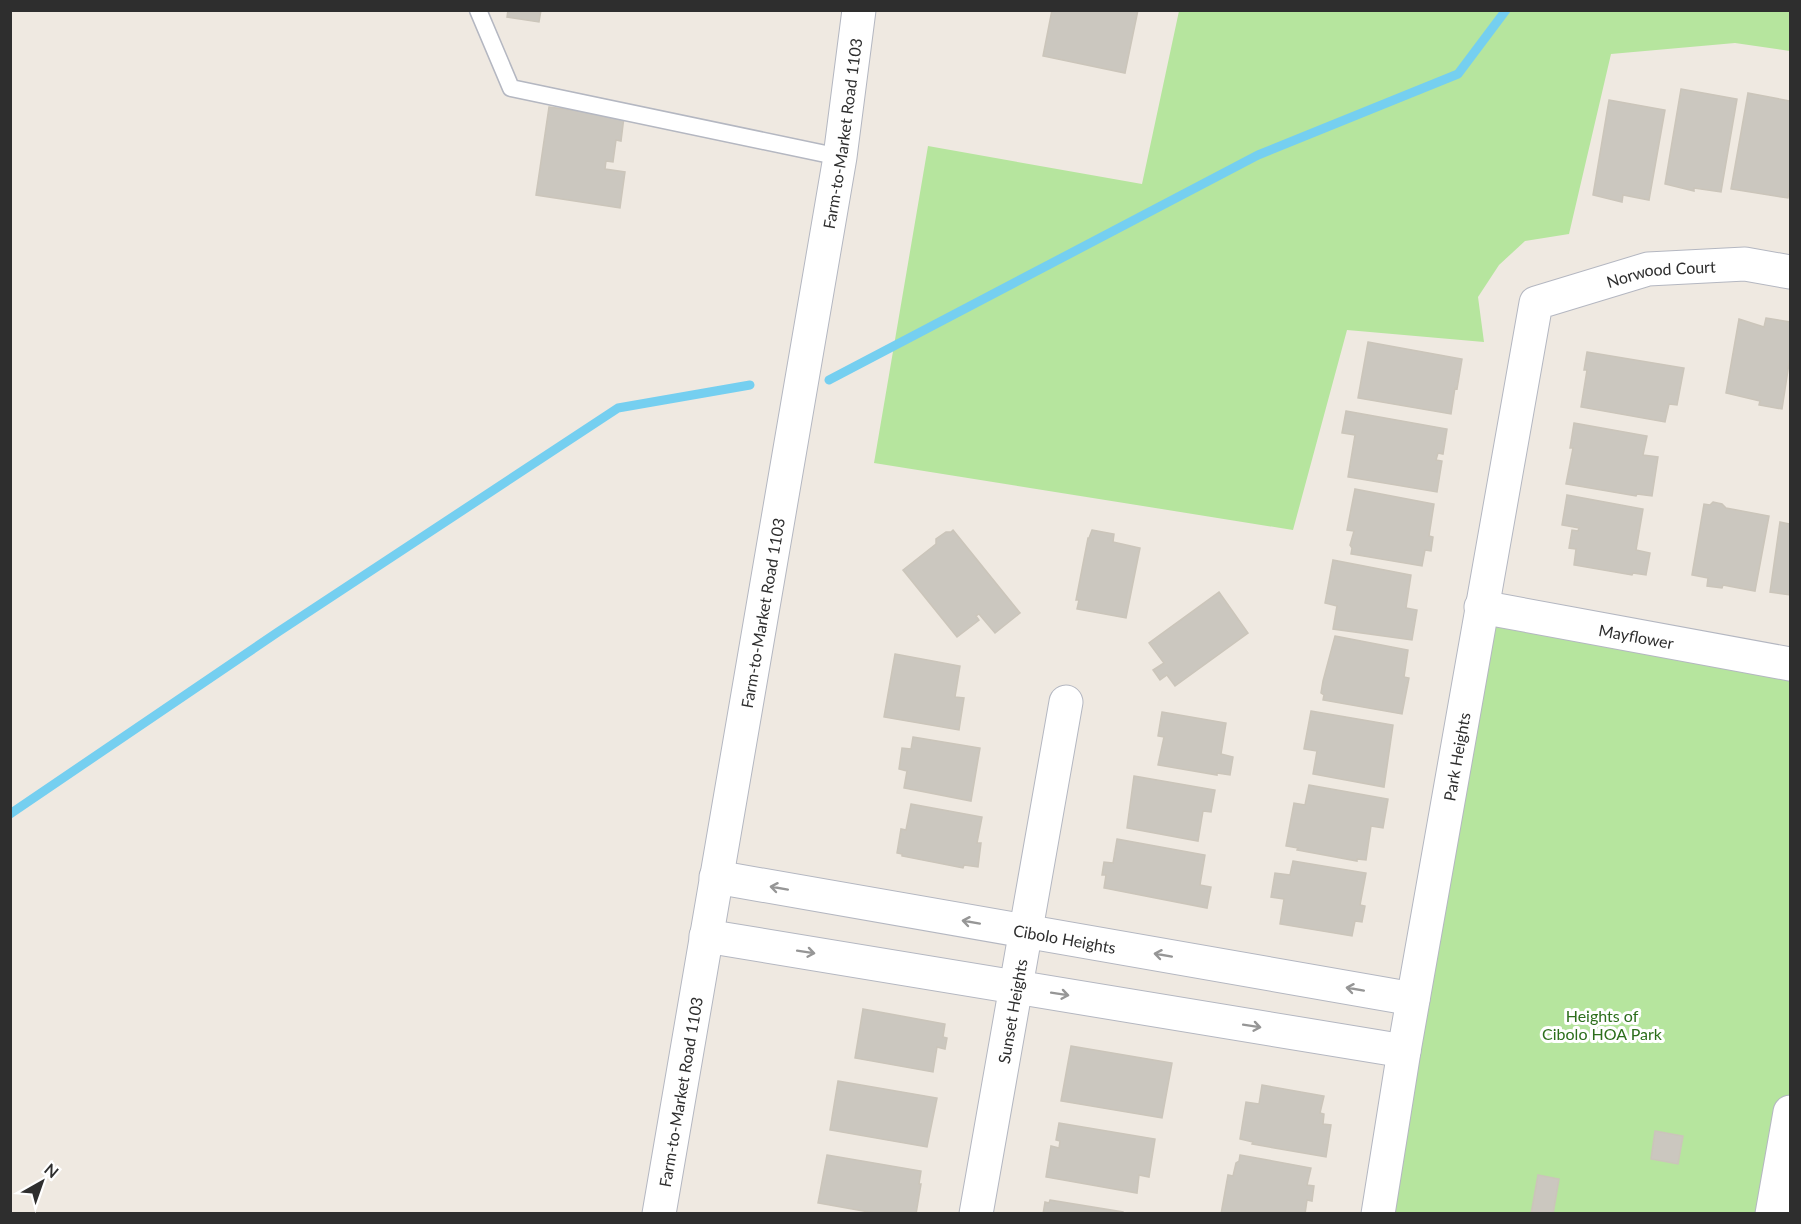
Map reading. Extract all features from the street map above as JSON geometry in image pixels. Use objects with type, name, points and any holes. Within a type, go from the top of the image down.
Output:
[{"type":"street","name":"Farm-to-Market Road 1103","points":[[659,1214],[840,157],[860,10]]},
{"type":"street","name":"Norwood Court","points":[[1536,303],[1648,269],[1745,264],[1791,272]]},
{"type":"street","name":"Park Heights","points":[[1378,1214],[1413,999],[1536,303]]},
{"type":"street","name":"Mayflower","points":[[1481,607],[1791,664]]},
{"type":"street","name":"Sunset Heights","points":[[976,1214],[1066,702]]},
{"type":"street","name":"Cibolo Heights","points":[[716,877],[1413,999]]},
{"type":"street","points":[[706,936],[1404,1051]]},
{"type":"street","points":[[1772,1214],[1791,1112]]},
{"type":"lane","points":[[478,10],[511,88],[840,157]]},
{"type":"green space","points":[[1179,11],[1790,11],[1790,51],[1735,43],[1611,54],[1569,234],[1525,241],[1499,265],[1478,297],[1484,342],[1347,330],[1293,530],[874,463],[928,146],[1142,184]]},
{"type":"green space","name":"Heights of Cibolo HOA Park","points":[[1481,607],[1790,664],[1790,1112],[1772,1213],[1379,1214]]},
{"type":"building","points":[[508,10],[541,10],[539,22],[507,17]]},
{"type":"building","points":[[1052,10],[1138,10],[1125,73],[1043,56]]},
{"type":"building","points":[[1681,89],[1737,99],[1721,192],[1694,188],[1694,191],[1665,184]]},
{"type":"building","points":[[1748,93],[1790,101],[1788,198],[1731,189]]},
{"type":"building","points":[[1609,100],[1665,110],[1649,200],[1623,195],[1622,202],[1593,195]]},
{"type":"building","points":[[549,107],[624,117],[621,141],[616,140],[613,162],[606,161],[605,169],[625,172],[620,208],[536,195]]},
{"type":"building","points":[[1766,318],[1790,322],[1790,357],[1782,409],[1759,405],[1760,401],[1726,393],[1739,319],[1764,327]]},
{"type":"building","points":[[1368,342],[1462,359],[1451,414],[1358,398]]},
{"type":"building","points":[[1587,352],[1684,368],[1677,405],[1669,404],[1665,422],[1581,407],[1587,370],[1584,370]]},
{"type":"building","points":[[1346,411],[1447,429],[1443,454],[1438,453],[1436,460],[1442,461],[1437,492],[1348,477],[1355,435],[1342,433]]},
{"type":"building","points":[[1574,423],[1647,436],[1643,455],[1658,457],[1652,496],[1637,494],[1636,496],[1566,484],[1573,448],[1570,448]]},
{"type":"building","points":[[1355,489],[1434,504],[1429,536],[1433,537],[1431,551],[1425,550],[1422,566],[1351,554],[1350,545],[1354,531],[1347,530]]},
{"type":"building","points":[[1567,495],[1643,509],[1636,550],[1650,553],[1646,575],[1633,573],[1632,575],[1574,565],[1576,549],[1569,548],[1572,530],[1578,531],[1579,528],[1562,525]]},
{"type":"building","points":[[1713,502],[1722,504],[1726,508],[1769,516],[1755,591],[1723,585],[1722,588],[1707,586],[1708,578],[1692,575],[1704,504],[1710,505]]},
{"type":"building","points":[[1780,522],[1790,524],[1790,595],[1770,592]]},
{"type":"building","points":[[953,530],[1020,613],[995,633],[979,614],[976,616],[979,620],[957,637],[903,570],[936,544],[936,539]]},
{"type":"building","points":[[1092,530],[1114,534],[1113,542],[1140,548],[1126,618],[1077,609],[1079,600],[1076,600],[1088,538]]},
{"type":"building","points":[[1333,560],[1411,575],[1406,608],[1417,610],[1412,640],[1333,629],[1337,606],[1325,603]]},
{"type":"building","points":[[1219,592],[1248,633],[1175,686],[1167,675],[1160,680],[1153,670],[1164,663],[1149,643]]},
{"type":"building","points":[[1335,636],[1408,650],[1404,677],[1409,678],[1402,714],[1323,700],[1324,695],[1321,693],[1323,681]]},
{"type":"building","points":[[895,654],[960,666],[955,697],[964,698],[959,730],[884,717]]},
{"type":"building","points":[[1311,711],[1393,725],[1384,787],[1313,774],[1317,751],[1304,749]]},
{"type":"building","points":[[1162,712],[1226,723],[1221,754],[1233,757],[1230,775],[1158,765],[1164,737],[1158,736]]},
{"type":"building","points":[[913,737],[980,748],[971,801],[904,788],[907,771],[899,769],[902,748],[911,749]]},
{"type":"building","points":[[1134,776],[1215,790],[1211,812],[1203,811],[1198,841],[1127,828]]},
{"type":"building","points":[[1309,785],[1388,799],[1383,828],[1371,826],[1366,860],[1357,859],[1357,861],[1286,846],[1294,803],[1305,805]]},
{"type":"building","points":[[911,804],[982,817],[977,843],[981,843],[978,867],[964,865],[963,868],[902,856],[897,853],[901,829],[906,830]]},
{"type":"building","points":[[1117,839],[1205,855],[1200,885],[1211,887],[1207,908],[1104,888],[1106,875],[1102,875],[1104,862],[1113,863]]},
{"type":"building","points":[[1293,861],[1366,873],[1360,905],[1365,906],[1362,922],[1355,921],[1352,936],[1280,924],[1284,899],[1271,897],[1275,873],[1290,875]]},
{"type":"building","points":[[863,1009],[945,1024],[943,1037],[947,1038],[945,1049],[937,1047],[933,1072],[855,1058]]},
{"type":"building","points":[[1071,1046],[1172,1063],[1162,1118],[1061,1101]]},
{"type":"building","points":[[838,1081],[937,1098],[927,1147],[830,1130]]},
{"type":"building","points":[[1262,1085],[1324,1096],[1320,1113],[1324,1114],[1323,1124],[1331,1125],[1326,1157],[1252,1144],[1253,1142],[1240,1139],[1246,1102],[1259,1104]]},
{"type":"building","points":[[1059,1123],[1155,1139],[1149,1177],[1139,1175],[1137,1193],[1046,1177],[1051,1146],[1059,1148],[1060,1141],[1056,1140]]},
{"type":"building","points":[[1655,1131],[1683,1136],[1678,1164],[1651,1159]]},
{"type":"building","points":[[827,1155],[921,1171],[916,1214],[880,1214],[818,1203]]},
{"type":"building","points":[[1240,1155],[1311,1168],[1307,1185],[1314,1186],[1312,1201],[1307,1200],[1305,1214],[1221,1214],[1228,1175],[1233,1176]]},
{"type":"building","points":[[1538,1175],[1559,1179],[1553,1214],[1531,1214]]},
{"type":"building","points":[[1050,1200],[1123,1212],[1123,1214],[1043,1214],[1045,1202],[1049,1203]]},
{"type":"waterway","points":[[829,380],[1258,155],[1458,74],[1506,10]]},
{"type":"waterway","points":[[10,814],[278,632],[618,408],[750,385]]}]
